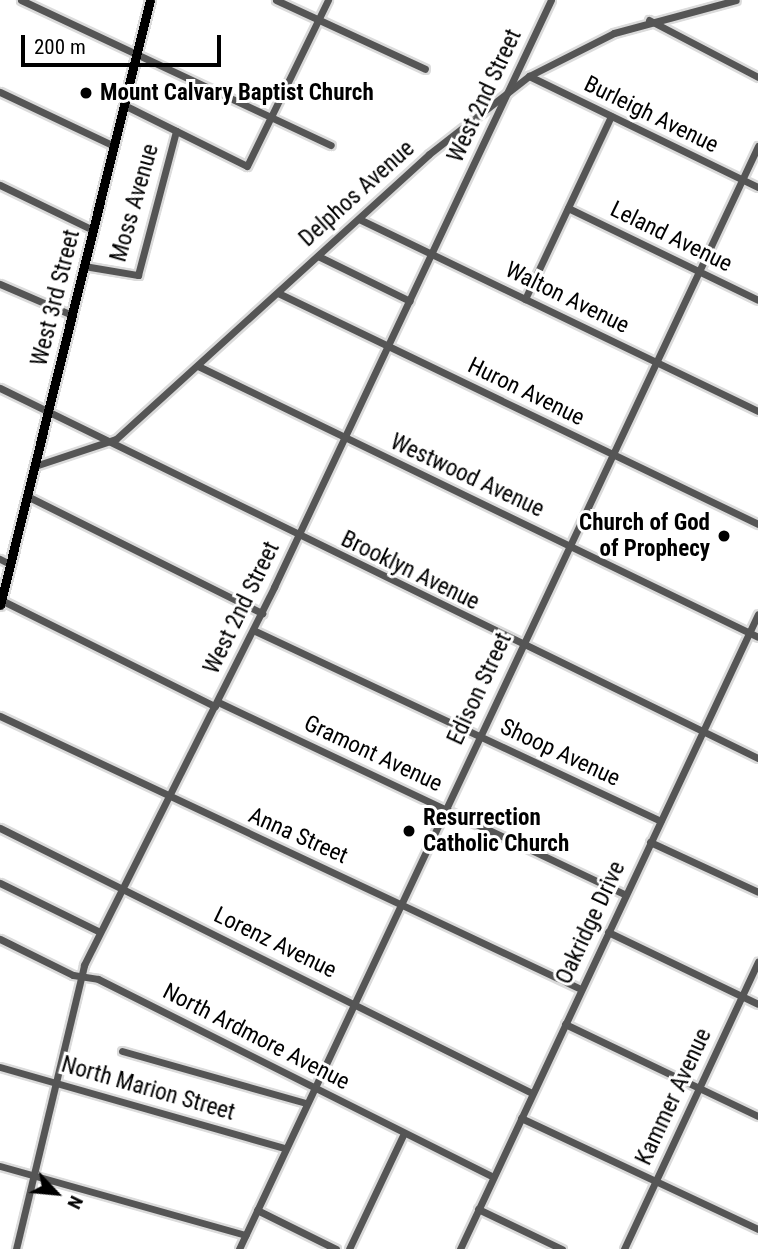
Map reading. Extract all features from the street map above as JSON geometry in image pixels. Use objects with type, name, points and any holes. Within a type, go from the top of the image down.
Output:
[{"type":"main road","name":"West 3rd Street","points":[[1,603],[150,0]]},
{"type":"street","points":[[21,0],[331,145]]},
{"type":"street","points":[[276,0],[425,69]]},
{"type":"street","points":[[124,106],[247,166],[328,0]]},
{"type":"street","name":"West 2nd Street","points":[[16,1249],[82,977],[100,932],[262,613],[551,0]]},
{"type":"street","name":"Delphos Avenue","points":[[35,466],[106,445],[198,366],[359,219],[509,90],[529,76],[649,20],[736,0]]},
{"type":"street","points":[[649,20],[758,77]]},
{"type":"street","name":"Burleigh Avenue","points":[[529,76],[758,187]]},
{"type":"street","points":[[0,92],[114,146]]},
{"type":"street","points":[[525,299],[611,117]]},
{"type":"street","name":"Moss Avenue","points":[[84,266],[138,275],[176,131]]},
{"type":"street","name":"Edison Street","points":[[239,1249],[444,808],[758,146]]},
{"type":"street","points":[[0,185],[93,230]]},
{"type":"street","name":"Leland Avenue","points":[[568,208],[758,300]]},
{"type":"street","name":"Walton Avenue","points":[[359,219],[758,411]]},
{"type":"street","points":[[318,256],[410,301]]},
{"type":"street","points":[[0,284],[72,315]]},
{"type":"street","name":"Huron Avenue","points":[[278,293],[758,524]]},
{"type":"street","name":"Westwood Avenue","points":[[198,366],[344,439],[758,637]]},
{"type":"street","name":"Brooklyn Avenue","points":[[0,388],[106,445],[758,758]]},
{"type":"street","points":[[27,496],[262,613]]},
{"type":"street","points":[[0,559],[10,564]]},
{"type":"street","name":"Gramont Avenue","points":[[1,603],[625,894]]},
{"type":"street","name":"Oakridge Drive","points":[[460,1249],[758,614]]},
{"type":"street","name":"Shoop Avenue","points":[[253,630],[660,821]]},
{"type":"street","name":"Anna Street","points":[[0,716],[168,799],[581,989]]},
{"type":"street","name":"Lorenz Avenue","points":[[0,828],[532,1094]]},
{"type":"street","points":[[650,842],[758,892]]},
{"type":"street","points":[[0,884],[100,932]]},
{"type":"street","points":[[608,932],[758,1004]]},
{"type":"street","name":"North Ardmore Avenue","points":[[0,939],[313,1087],[493,1177]]},
{"type":"street","name":"Kammer Avenue","points":[[624,1249],[758,962]]},
{"type":"street","points":[[565,1024],[758,1116]]},
{"type":"street","points":[[122,1051],[306,1103]]},
{"type":"street","name":"North Marion Street","points":[[0,1067],[285,1148]]},
{"type":"street","points":[[521,1118],[758,1229]]},
{"type":"street","points":[[349,1249],[404,1133]]},
{"type":"street","points":[[0,1166],[245,1235]]},
{"type":"street","points":[[478,1209],[562,1249]]},
{"type":"street","points":[[257,1210],[336,1249]]},
{"type":"place","name":"Mount Calvary Baptist Church","points":[[86,93]]},
{"type":"place","name":"Church of God of Prophecy","points":[[724,536]]},
{"type":"place","name":"Resurrection Catholic Church","points":[[409,831]]}]
